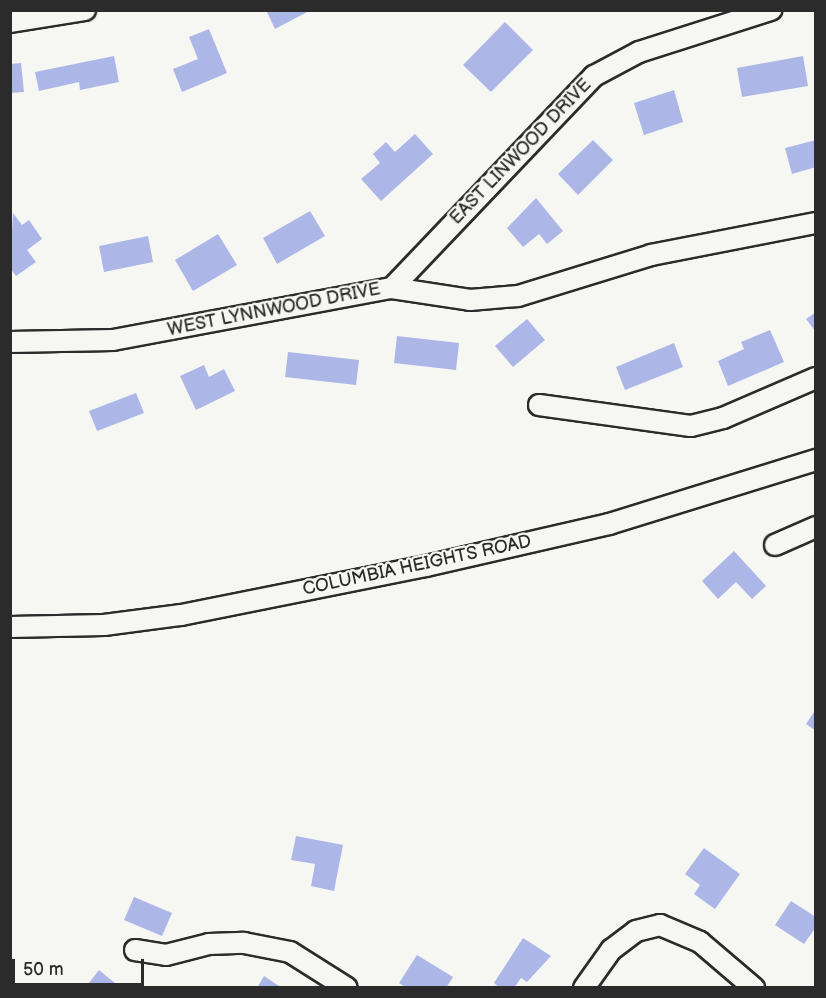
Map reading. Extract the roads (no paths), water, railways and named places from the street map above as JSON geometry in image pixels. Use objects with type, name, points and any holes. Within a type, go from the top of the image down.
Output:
[{"type":"street","points":[[10,22],[85,10]]},
{"type":"street","name":"EAST LINWOOD DRIVE","points":[[392,288],[594,76],[639,52],[771,10]]},
{"type":"street","name":"WEST LYNNWOOD DRIVE","points":[[10,342],[113,340],[392,288],[470,300],[518,296],[651,255],[816,223]]},
{"type":"street","points":[[539,405],[691,426],[723,418],[816,378]]},
{"type":"street","name":"COLUMBIA HEIGHTS ROAD","points":[[10,627],[104,625],[181,615],[426,566],[609,524],[816,460]]},
{"type":"street","points":[[775,545],[816,527]]},
{"type":"street","points":[[584,987],[611,950],[636,931],[660,925],[700,942],[754,987]]},
{"type":"street","points":[[135,950],[166,955],[209,944],[244,943],[290,952],[347,987]]}]
